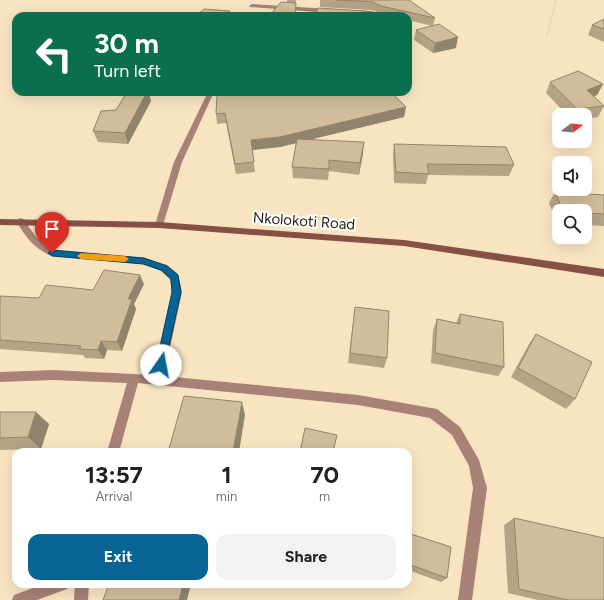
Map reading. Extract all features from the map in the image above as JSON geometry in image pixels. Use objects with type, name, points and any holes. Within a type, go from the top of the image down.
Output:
[{"type":"main road","name":"Nkolokoti Road","points":[[0,222],[20,221],[159,225],[404,243],[604,273]]},
{"type":"street","points":[[255,0],[251,9],[340,11]]},
{"type":"street","points":[[159,225],[178,162],[209,96]]},
{"type":"street","points":[[20,221],[33,240],[40,247],[52,253],[144,261],[164,268],[175,277],[177,292],[158,380]]},
{"type":"street","points":[[0,377],[53,375],[134,378],[358,400],[433,413],[456,431],[475,464],[480,488],[465,600]]},
{"type":"street","points":[[114,448],[134,378]]},
{"type":"street","points":[[81,600],[82,588]]},
{"type":"lane","points":[[19,600],[51,588]]},
{"type":"path","points":[[547,34],[556,0]]},
{"type":"building","points":[[336,0],[409,0],[435,18],[381,6],[373,2]]},
{"type":"building","points":[[281,2],[296,3],[295,12],[272,12]]},
{"type":"building","points":[[318,8],[365,11],[364,12],[316,12]]},
{"type":"building","points":[[204,9],[230,11],[229,12],[201,12]]},
{"type":"building","points":[[604,19],[604,29],[592,25]]},
{"type":"building","points":[[439,24],[458,37],[435,43],[416,30]]},
{"type":"building","points":[[578,71],[603,84],[587,90],[604,106],[576,108],[550,82]]},
{"type":"building","points":[[125,96],[145,96],[125,133],[93,131],[101,111],[116,110]]},
{"type":"building","points":[[217,96],[395,96],[406,107],[280,137],[251,140],[254,162],[235,164],[225,113],[216,114]]},
{"type":"building","points":[[297,139],[364,142],[360,163],[329,160],[329,169],[292,167]]},
{"type":"building","points":[[394,144],[506,147],[514,165],[427,164],[429,174],[396,172]]},
{"type":"building","points":[[604,195],[604,214],[592,213],[592,204],[560,204],[557,196]]},
{"type":"building","points":[[104,270],[140,275],[128,299],[132,299],[117,342],[101,341],[98,350],[79,349],[81,346],[0,340],[0,296],[39,298],[46,285],[93,290]]},
{"type":"building","points":[[355,307],[389,311],[387,358],[350,353]]},
{"type":"building","points":[[460,314],[503,322],[504,367],[435,353],[437,319],[460,324]]},
{"type":"building","points":[[536,334],[592,362],[575,399],[518,368]]},
{"type":"building","points":[[184,396],[242,402],[234,448],[169,448]]},
{"type":"building","points":[[0,412],[36,412],[28,437],[0,438]]},
{"type":"building","points":[[305,428],[337,435],[334,448],[301,448]]},
{"type":"building","points":[[514,518],[604,538],[604,600],[568,600],[519,589]]},
{"type":"building","points":[[412,534],[451,547],[447,578],[412,565]]},
{"type":"building","points":[[108,588],[182,588],[179,600],[103,600]]},
{"type":"slow traffic","points":[[81,256],[125,259]]},
{"type":"route","points":[[52,253],[144,261],[164,268],[175,277],[177,292],[161,365]]}]
